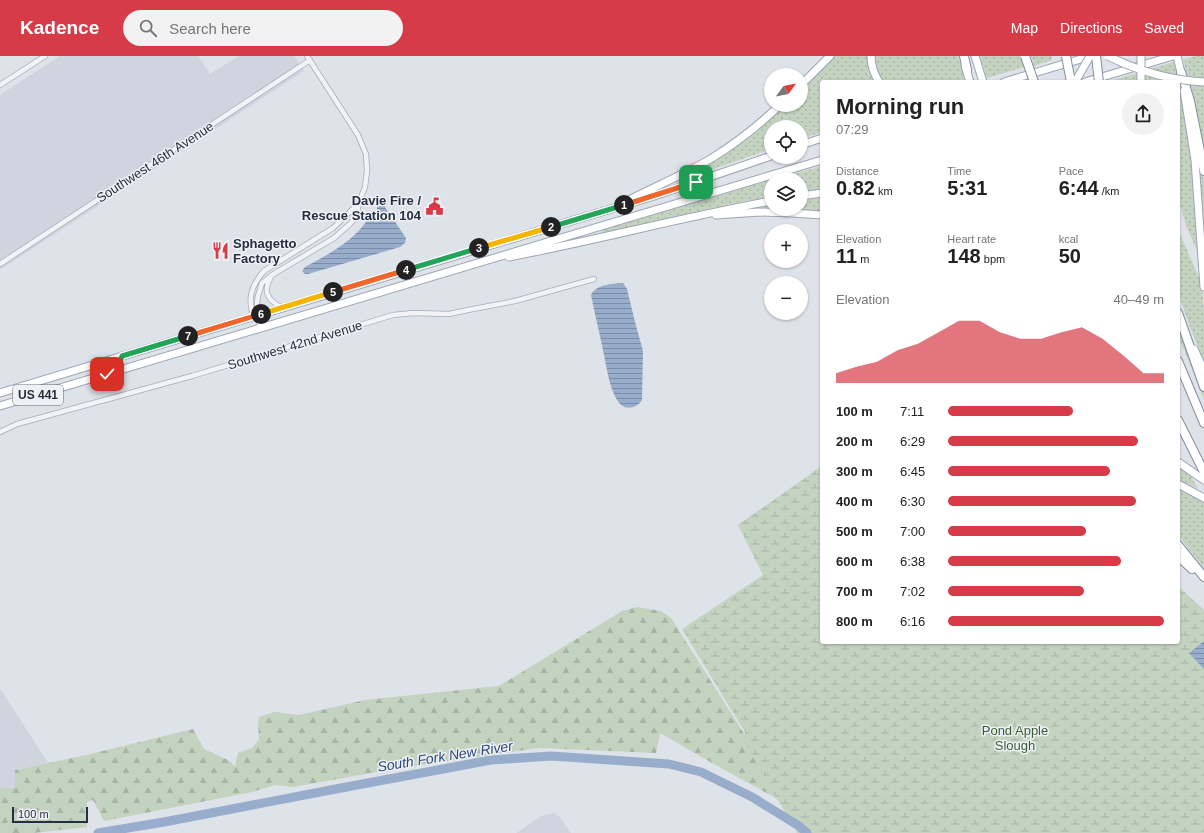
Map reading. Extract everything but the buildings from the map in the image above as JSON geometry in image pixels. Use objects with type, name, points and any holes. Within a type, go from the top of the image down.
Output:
[{"type":"highway","points":[[963,56],[967,70]]},
{"type":"highway","points":[[1025,56],[1033,80]]},
{"type":"highway","points":[[1066,56],[1072,80]]},
{"type":"highway","points":[[1071,56],[1073,80]]},
{"type":"highway","points":[[1096,56],[1099,80]]},
{"type":"highway","points":[[1181,72],[1190,101],[1204,171]]},
{"type":"highway","points":[[1180,319],[1204,387]]},
{"type":"highway","points":[[1180,366],[1204,423]]},
{"type":"highway","points":[[1180,424],[1204,472]]},
{"type":"highway","points":[[1180,547],[1204,577]]},
{"type":"highway","points":[[1180,558],[1204,581]]},
{"type":"main road","points":[[808,77],[830,56]]},
{"type":"main road","points":[[870,56],[873,72],[878,80]]},
{"type":"main road","points":[[975,56],[982,80]]},
{"type":"main road","points":[[1074,80],[1091,56]]},
{"type":"main road","points":[[1011,80],[1091,56]]},
{"type":"main road","points":[[1108,56],[1137,69],[1156,75],[1174,79],[1204,82]]},
{"type":"main road","points":[[1141,56],[1141,80]]},
{"type":"main road","points":[[1092,80],[1173,56]]},
{"type":"main road","points":[[1177,56],[1181,72],[1195,160],[1204,287]]},
{"type":"main road","points":[[967,70],[970,80]]},
{"type":"main road","points":[[608,209],[712,158],[739,139],[772,112]]},
{"type":"main road","points":[[808,143],[820,139]]},
{"type":"main road","name":"US 441","points":[[0,393],[696,182],[764,158]]},
{"type":"main road","name":"US 441","points":[[0,406],[820,161]]},
{"type":"main road","points":[[808,195],[820,193]]},
{"type":"main road","points":[[464,266],[558,248],[690,217],[764,202]]},
{"type":"main road","points":[[690,217],[760,212],[792,212],[820,215]]},
{"type":"main road","points":[[1180,312],[1204,371]]},
{"type":"main road","points":[[107,374],[118,365],[122,356]]},
{"type":"main road","points":[[1180,463],[1204,480]]},
{"type":"main road","points":[[1180,485],[1204,498]]},
{"type":"street","points":[[0,85],[45,56]]},
{"type":"street","points":[[256,315],[260,289],[265,280],[334,238],[350,224],[356,217],[365,186],[367,171],[366,154],[358,135],[308,58]]},
{"type":"street","name":"Southwest 46th Avenue","points":[[0,264],[308,58]]},
{"type":"street","points":[[260,328],[251,302],[252,290],[256,280],[264,271],[333,228],[359,203]]},
{"type":"street","points":[[314,249],[320,240],[320,236]]},
{"type":"street","points":[[272,275],[268,282],[267,292],[271,300],[282,308]]},
{"type":"street","name":"Southwest 42nd Avenue","points":[[0,432],[18,424],[192,376],[393,315],[413,313],[449,314],[515,301],[594,279]]},
{"type":"shaded area","points":[[60,56],[198,56],[210,74],[239,56],[294,56],[304,71],[0,270],[0,95]]},
{"type":"shaded area","points":[[0,688],[48,763],[15,770],[15,788],[0,788]]},
{"type":"shaded area","points":[[554,813],[560,817],[571,833],[516,833],[541,816]]},
{"type":"green space","points":[[835,56],[868,56],[876,80],[820,80],[820,133],[808,137],[808,120],[768,120],[777,112],[808,112],[808,83]]},
{"type":"green space","points":[[873,56],[958,56],[964,80],[882,80],[876,72]]},
{"type":"green space","points":[[980,56],[1020,56],[1024,67],[987,78]]},
{"type":"green space","points":[[1031,56],[1052,56],[1052,60],[1034,66]]},
{"type":"green space","points":[[1195,56],[1204,56],[1204,157],[1191,90],[1183,60]]},
{"type":"green space","points":[[1174,62],[1179,80],[1113,80]]},
{"type":"green space","points":[[1180,85],[1191,144],[1199,256],[1186,225],[1180,206]]},
{"type":"green space","points":[[764,123],[764,151],[673,183],[673,181],[741,142]]},
{"type":"green space","points":[[1198,160],[1200,160],[1204,181],[1204,267]]},
{"type":"green space","points":[[820,167],[820,189],[808,191],[808,172],[801,172]]},
{"type":"green space","points":[[764,182],[764,198],[739,202],[603,233],[602,230]]},
{"type":"green space","points":[[820,197],[820,213],[808,213],[808,200]]},
{"type":"green space","points":[[764,207],[764,211],[749,211],[749,209]]},
{"type":"green space","points":[[1180,234],[1202,285],[1204,311],[1204,361],[1189,325],[1180,298]]},
{"type":"green space","points":[[1180,325],[1204,382],[1204,399],[1180,340]]},
{"type":"green space","name":"Pond Apple Slough","points":[[820,467],[820,644],[1180,644],[1180,588],[1204,610],[1204,833],[797,833],[745,743],[745,732],[682,629],[763,575],[738,525]]},
{"type":"green space","points":[[1180,468],[1190,474],[1198,489],[1180,480]]},
{"type":"green space","points":[[1180,488],[1204,500],[1204,568],[1180,538]]},
{"type":"green space","points":[[637,607],[661,611],[671,618],[743,732],[805,814],[660,733],[656,753],[539,748],[382,771],[293,787],[275,785],[252,792],[104,821],[93,800],[87,802],[87,827],[34,833],[0,833],[0,788],[15,788],[15,770],[86,755],[193,729],[204,749],[228,760],[235,766],[238,753],[252,748],[259,740],[259,717],[274,712],[299,715],[365,700],[499,686],[622,611]]},
{"type":"water","points":[[380,203],[383,204],[406,238],[405,243],[400,247],[308,274],[305,274],[302,271],[305,267],[335,250],[350,239],[366,222],[371,213],[377,212],[377,205]]},
{"type":"water","points":[[623,283],[627,289],[643,351],[642,400],[640,403],[631,408],[625,407],[619,403],[611,386],[591,295],[593,291],[600,287],[609,284]]},
{"type":"water","points":[[1204,641],[1204,669],[1189,653]]},
{"type":"waterway","name":"South Fork New River","points":[[98,833],[164,822],[491,760],[551,756],[669,764],[701,772],[752,797],[799,826],[807,833]]},
{"type":"place","name":"Davie Fire / Rescue Station 104","points":[[434,207]]},
{"type":"place","name":"Sphagetto Factory","points":[[220,250]]},
{"type":"route","points":[[107,374],[118,365],[122,356],[654,196],[696,182]]}]
